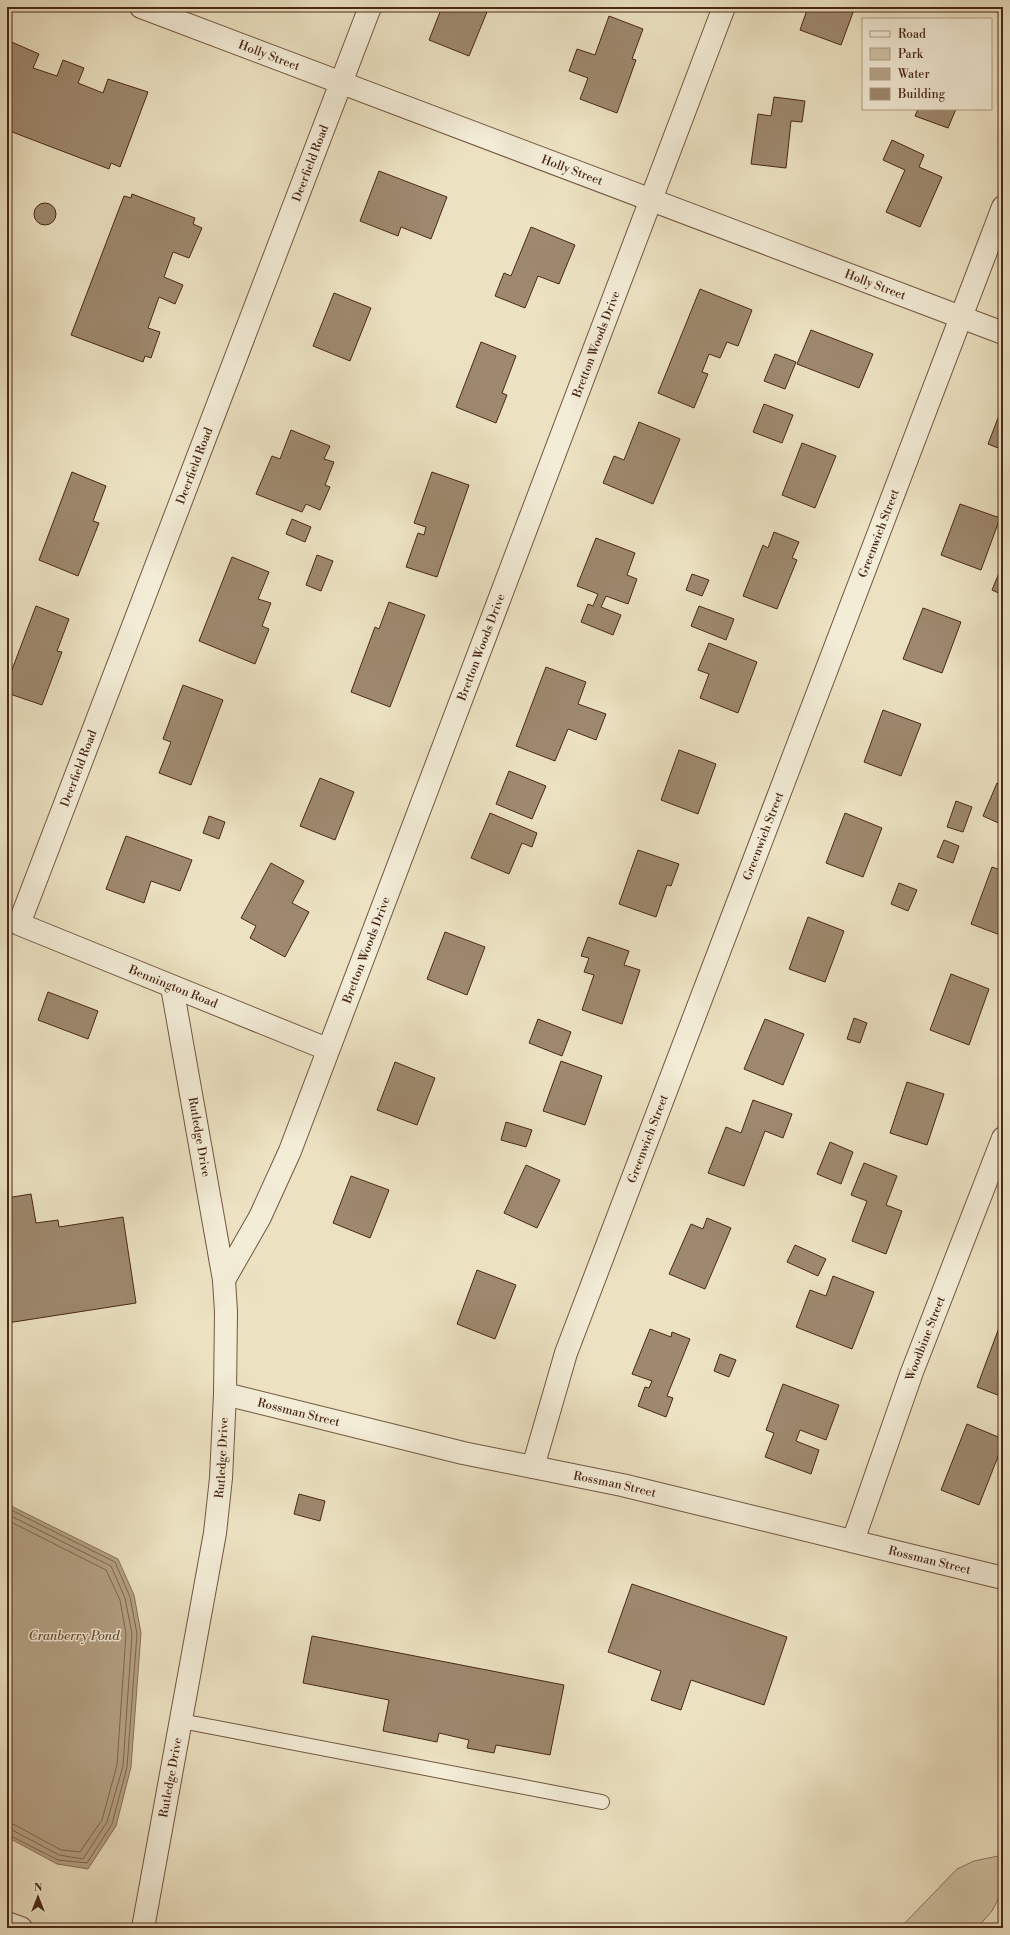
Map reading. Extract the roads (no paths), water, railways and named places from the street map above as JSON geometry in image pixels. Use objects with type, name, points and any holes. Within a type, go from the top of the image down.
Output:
[{"type":"street","name":"Holly Street","points":[[141,7],[1003,333]]},
{"type":"street","name":"Deerfield Road","points":[[19,924],[370,7]]},
{"type":"street","name":"Bretton Woods Drive","points":[[224,1280],[260,1217],[276,1185],[724,7]]},
{"type":"street","name":"Greenwich Street","points":[[533,1467],[549,1406],[570,1341],[1003,207]]},
{"type":"street","name":"Bennington Road","points":[[19,924],[327,1049]]},
{"type":"street","name":"Rutledge Drive","points":[[143,1928],[182,1721],[215,1533],[222,1464],[225,1394],[226,1312],[224,1280],[172,986]]},
{"type":"street","name":"Woodbine Street","points":[[853,1541],[912,1372],[1003,1138]]},
{"type":"street","name":"Rossman Street","points":[[225,1394],[463,1453],[622,1485],[1003,1578]]},
{"type":"street","points":[[7,1923],[21,1928]]},
{"type":"lane","points":[[182,1721],[602,1802]]},
{"type":"water","name":"Cranberry Pond","points":[[7,1504],[118,1559],[134,1595],[141,1633],[131,1767],[116,1826],[88,1869],[57,1864],[7,1837]]}]
